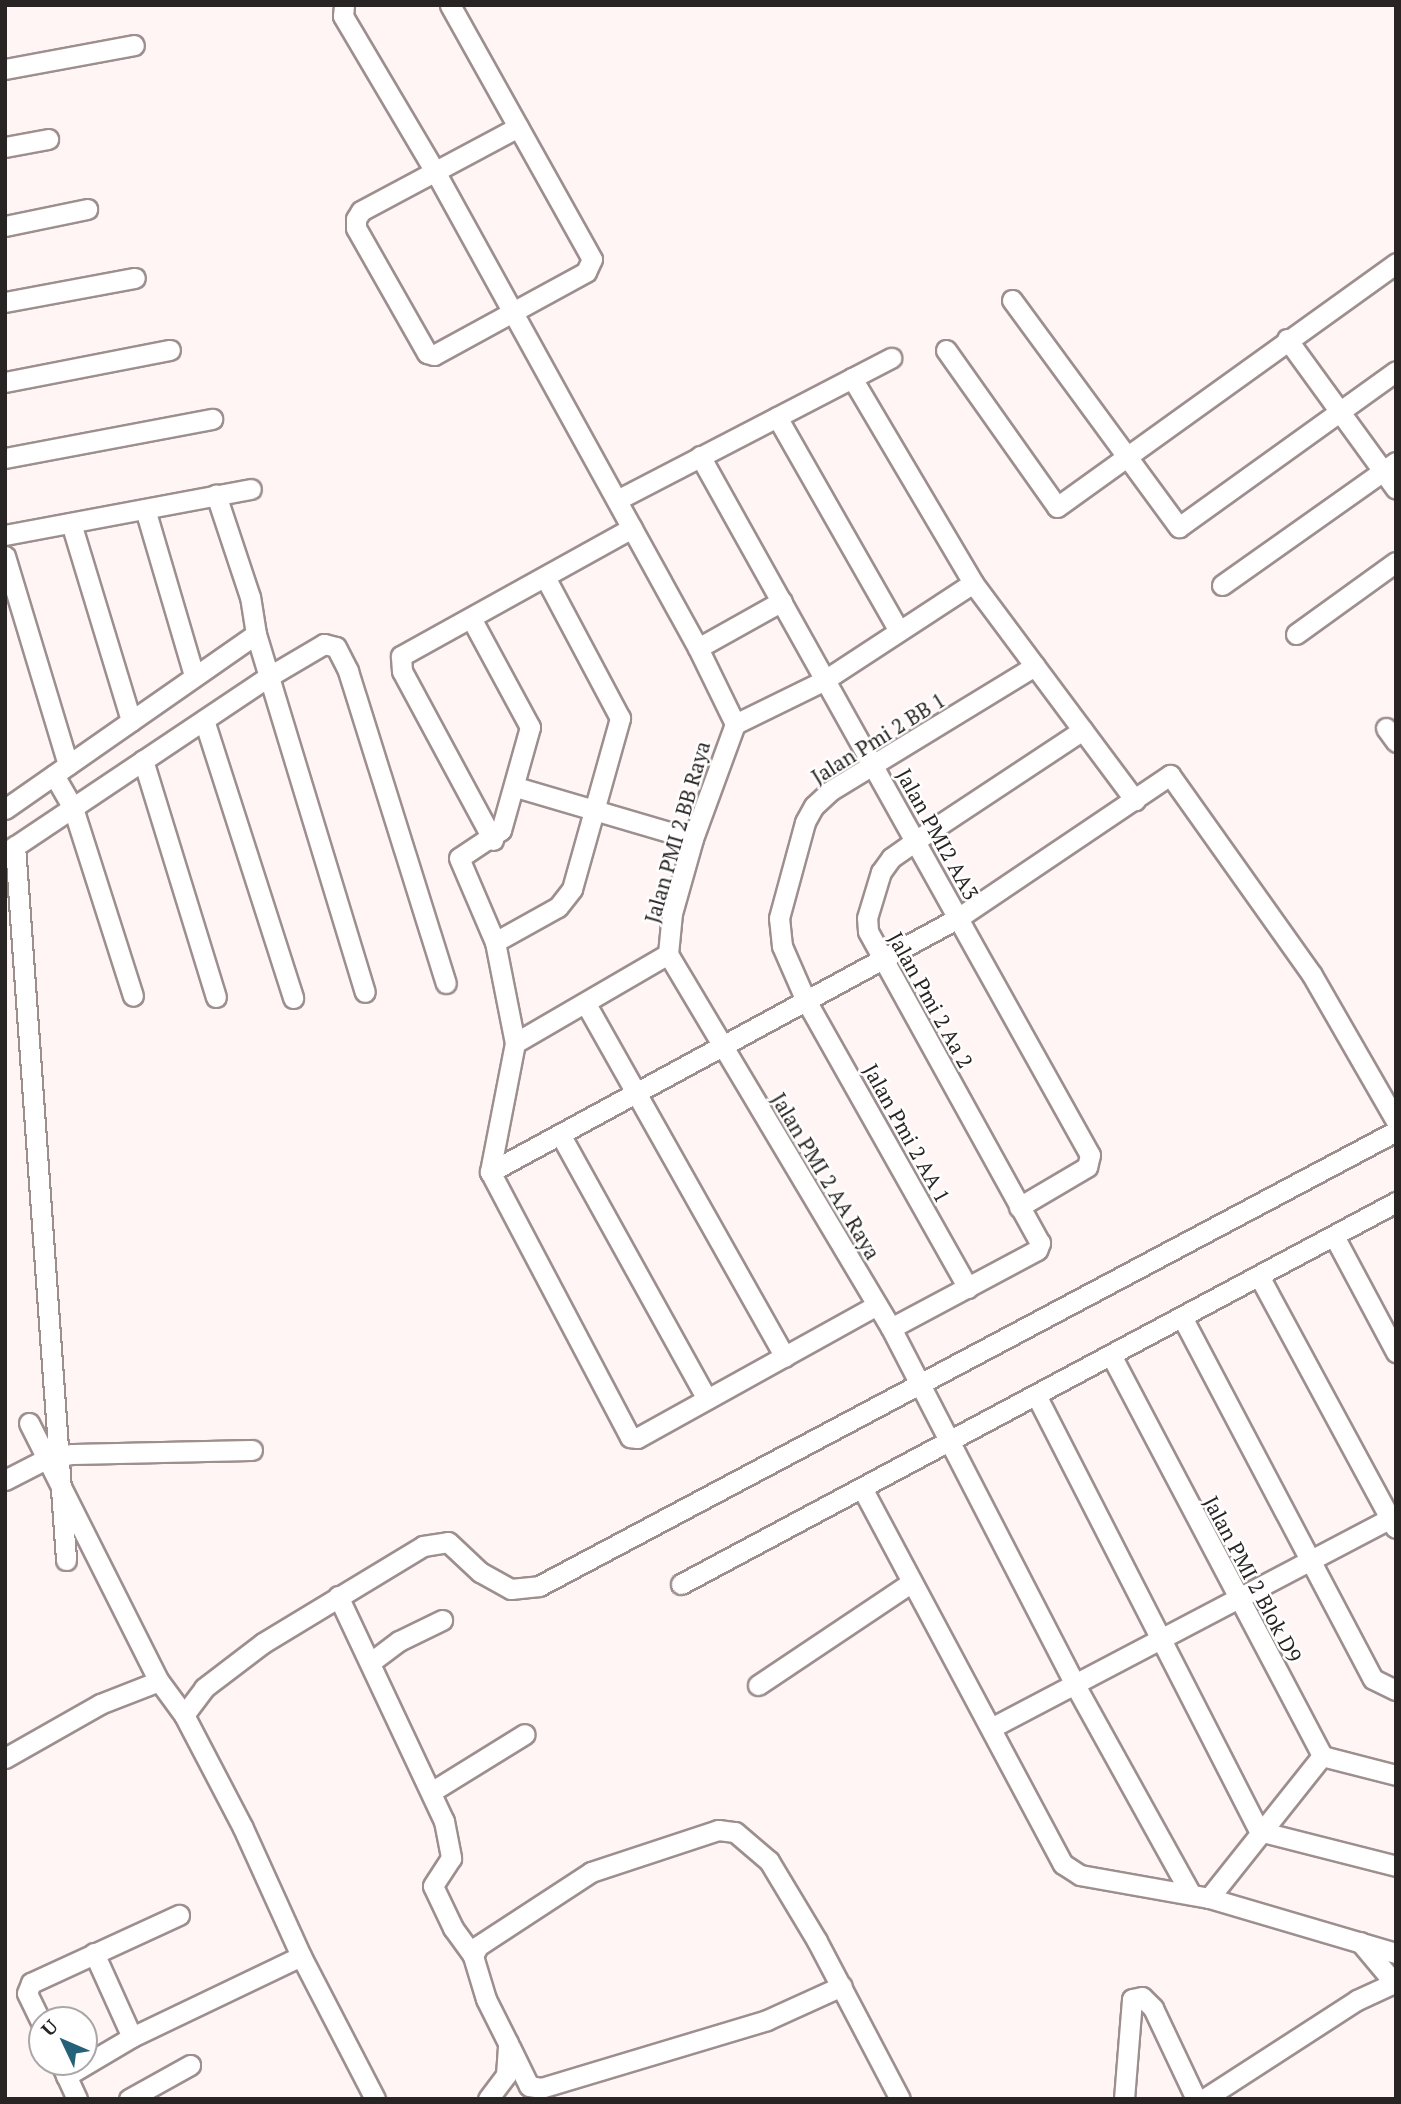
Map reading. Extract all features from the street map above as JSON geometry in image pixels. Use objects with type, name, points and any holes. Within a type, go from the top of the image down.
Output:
[{"type":"street","points":[[344,5],[343,16],[436,173],[698,648],[735,724]]},
{"type":"street","points":[[450,5],[592,259],[586,272],[435,355],[427,353],[356,228],[361,211],[518,127]]},
{"type":"street","points":[[5,69],[134,45]]},
{"type":"street","points":[[5,147],[48,139]]},
{"type":"street","points":[[5,226],[87,209]]},
{"type":"street","points":[[946,350],[1057,507],[1126,454],[1396,263]]},
{"type":"street","points":[[5,302],[135,278]]},
{"type":"street","points":[[1012,300],[1179,527],[1396,371]]},
{"type":"street","points":[[1287,339],[1341,413],[1389,466],[1396,489]]},
{"type":"street","points":[[5,382],[170,350]]},
{"type":"street","points":[[617,500],[891,358]]},
{"type":"street","points":[[852,378],[974,583],[1135,800]]},
{"type":"street","points":[[777,417],[899,631]]},
{"type":"street","points":[[5,457],[212,419]]},
{"type":"street","name":"Jalan PMI2 AA3","points":[[700,456],[1090,1155],[1087,1167],[1019,1207]]},
{"type":"street","points":[[1222,585],[1389,466]]},
{"type":"street","points":[[5,536],[251,489]]},
{"type":"street","points":[[216,495],[250,597],[256,635],[268,677],[298,762],[365,992]]},
{"type":"street","points":[[145,509],[194,676]]},
{"type":"street","points":[[71,523],[131,721]]},
{"type":"street","points":[[493,840],[399,663],[406,651],[632,528]]},
{"type":"street","points":[[5,556],[61,770],[133,996]]},
{"type":"street","points":[[1296,634],[1396,562]]},
{"type":"street","points":[[495,942],[566,899],[595,812],[620,718],[545,577]]},
{"type":"street","name":"Jalan PMI 2 BB Raya","points":[[722,1048],[667,954],[672,913],[694,839],[735,724],[825,680],[974,583]]},
{"type":"street","points":[[698,648],[782,601]]},
{"type":"street","points":[[471,618],[530,727],[516,787],[501,831],[493,840],[459,858],[495,942],[515,1043],[491,1172],[625,1433],[637,1438],[877,1305]]},
{"type":"street","points":[[5,810],[256,635]]},
{"type":"street","points":[[66,1560],[10,850],[268,677],[324,644],[336,648],[348,671],[446,982]]},
{"type":"street","name":"Jalan Pmi 2 BB 1","points":[[806,1000],[782,946],[779,918],[804,822],[830,791],[874,767],[1035,666]]},
{"type":"street","points":[[204,720],[293,998]]},
{"type":"street","name":"Jalan Pmi 2 Aa 2","points":[[968,1288],[1037,1250],[1040,1237],[1019,1207],[882,960],[868,931],[867,918],[881,872],[891,858],[1083,730]]},
{"type":"street","points":[[143,761],[216,998]]},
{"type":"street","points":[[491,1172],[958,918],[1170,775],[1312,975],[1396,1121]]},
{"type":"street","points":[[516,787],[694,839]]},
{"type":"street","points":[[515,1043],[586,1004],[667,954]]},
{"type":"street","name":"Jalan Pmi 2 AA 1","points":[[806,1000],[968,1288]]},
{"type":"street","points":[[586,1004],[785,1357]]},
{"type":"street","name":"Jalan PMI 2 AA Raya","points":[[722,1048],[891,1328],[915,1383],[949,1439],[1075,1685],[1200,1896]]},
{"type":"street","points":[[184,1715],[204,1688],[295,1621],[365,1577],[439,1540],[448,1542],[480,1572],[510,1589],[539,1586],[915,1383],[1396,1131]]},
{"type":"street","points":[[560,1134],[707,1399]]},
{"type":"street","points":[[681,1584],[1396,1202]]},
{"type":"street","points":[[1334,1236],[1396,1352]]},
{"type":"street","points":[[991,1728],[1311,1560],[1394,1521],[1259,1276]]},
{"type":"street","points":[[891,1328],[968,1288]]},
{"type":"street","points":[[1182,1317],[1373,1679],[1396,1690]]},
{"type":"street","name":"Jalan PMI 2 Blok D9","points":[[1111,1355],[1237,1599],[1322,1756]]},
{"type":"street","points":[[1036,1395],[1259,1831],[1396,1866]]},
{"type":"street","points":[[29,1423],[159,1681],[184,1715],[243,1828],[301,1956],[375,2099]]},
{"type":"street","points":[[5,1480],[46,1459],[173,1448],[252,1450]]},
{"type":"street","points":[[862,1488],[1063,1864],[1071,1871],[1200,1896],[1396,1953]]},
{"type":"street","points":[[758,1685],[912,1582]]},
{"type":"street","points":[[338,1596],[431,1792],[452,1849],[433,1886],[453,1928],[473,1956],[486,1999],[529,2086],[541,2088],[767,2020],[842,1986]]},
{"type":"street","points":[[370,1662],[398,1642],[442,1620]]},
{"type":"street","points":[[5,1758],[100,1704],[159,1681]]},
{"type":"street","points":[[431,1792],[525,1734]]},
{"type":"street","points":[[1200,1896],[1322,1756],[1396,1775]]},
{"type":"street","points":[[473,1956],[478,1946],[498,1931],[591,1872],[697,1836],[735,1832],[769,1861],[842,1986],[900,2099]]},
{"type":"street","points":[[33,2006],[27,1993],[31,1983],[179,1915]]},
{"type":"street","points":[[1205,2099],[1362,1997],[1395,1984],[1360,1942]]},
{"type":"street","points":[[94,1953],[132,2037]]},
{"type":"street","points":[[98,2053],[301,1956]]},
{"type":"street","points":[[1124,2099],[1132,1999],[1142,1997],[1153,2008],[1196,2099]]},
{"type":"street","points":[[488,2099],[506,2075],[508,2043]]},
{"type":"street","points":[[129,2099],[190,2065]]},
{"type":"street","points":[[66,2076],[77,2099]]}]
